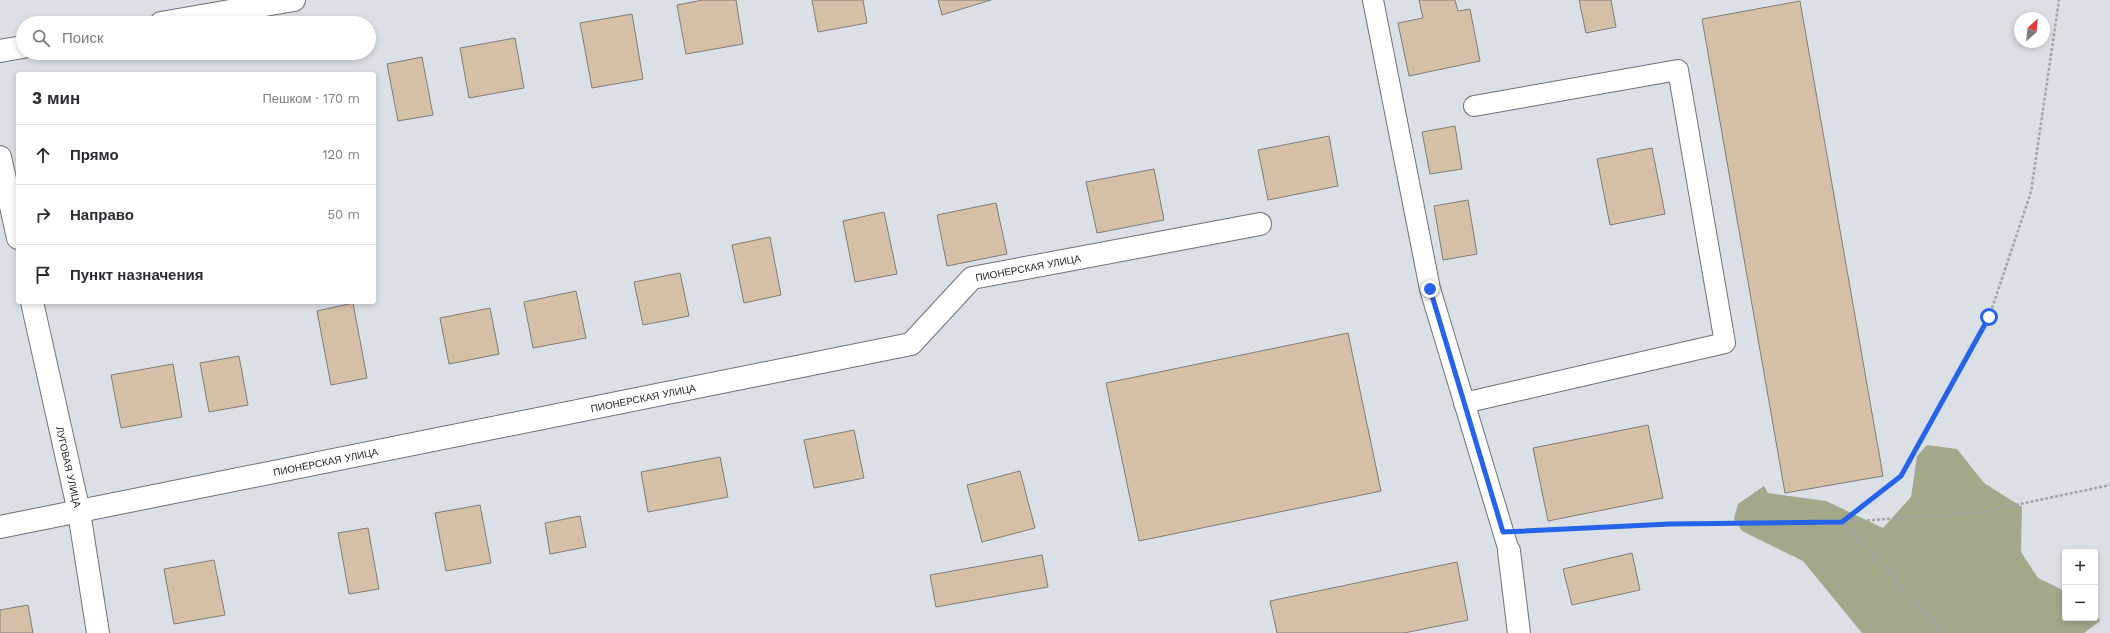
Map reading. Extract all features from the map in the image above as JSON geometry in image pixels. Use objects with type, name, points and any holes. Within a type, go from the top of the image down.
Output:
[{"type":"street","points":[[201,16],[294,0]]},
{"type":"street","points":[[0,51],[16,48]]},
{"type":"street","points":[[0,157],[16,229]]},
{"type":"street","name":"ПИОНЕРСКАЯ УЛИЦА","points":[[0,527],[911,344],[972,278],[1260,224]]},
{"type":"street","name":"ЛУГОВАЯ УЛИЦА","points":[[32,304],[79,512],[98,633]]},
{"type":"street","points":[[1506,542],[1519,633]]},
{"type":"lane","points":[[1373,0],[1430,289],[1506,542]]},
{"type":"lane","points":[[1464,403],[1725,343],[1678,70],[1474,106]]},
{"type":"path","points":[[1842,522],[1901,476],[1989,317],[2031,192],[2059,0]]},
{"type":"path","points":[[1506,542],[1670,524],[1842,522],[1978,513],[2110,485]]},
{"type":"path","points":[[1842,522],[1944,633]]},
{"type":"green space","points":[[1927,445],[1957,449],[1984,483],[2022,507],[2021,552],[2038,578],[2062,590],[2062,621],[2098,621],[2098,616],[2100,621],[2084,633],[1862,633],[1803,561],[1742,531],[1734,519],[1738,504],[1764,486],[1768,493],[1826,501],[1883,528],[1911,497],[1917,456]]},
{"type":"building","points":[[703,0],[736,0],[743,44],[686,54],[677,5]]},
{"type":"building","points":[[812,0],[863,0],[867,23],[818,32]]},
{"type":"building","points":[[938,0],[991,0],[942,15]]},
{"type":"building","points":[[1419,0],[1455,0],[1458,11],[1470,9],[1480,61],[1409,76],[1398,23],[1423,18]]},
{"type":"building","points":[[1579,0],[1611,0],[1616,27],[1586,33]]},
{"type":"building","points":[[1800,1],[1883,476],[1785,493],[1702,19]]},
{"type":"building","points":[[632,14],[643,79],[592,88],[580,23]]},
{"type":"building","points":[[515,38],[524,88],[469,98],[460,48]]},
{"type":"building","points":[[422,57],[433,115],[398,121],[387,64]]},
{"type":"building","points":[[1455,126],[1462,169],[1430,174],[1422,132]]},
{"type":"building","points":[[1329,136],[1338,186],[1268,200],[1258,150]]},
{"type":"building","points":[[1652,148],[1665,214],[1610,225],[1597,159]]},
{"type":"building","points":[[1154,169],[1164,220],[1097,233],[1086,182]]},
{"type":"building","points":[[1468,200],[1477,254],[1443,260],[1434,206]]},
{"type":"building","points":[[996,203],[1007,254],[947,266],[937,215]]},
{"type":"building","points":[[884,212],[897,274],[855,282],[843,221]]},
{"type":"building","points":[[770,237],[781,295],[744,303],[732,245]]},
{"type":"building","points":[[680,273],[689,316],[643,325],[634,282]]},
{"type":"building","points":[[576,291],[586,338],[533,348],[524,302]]},
{"type":"building","points":[[353,304],[367,378],[331,385],[317,311]]},
{"type":"building","points":[[490,308],[499,354],[449,364],[440,318]]},
{"type":"building","points":[[1348,333],[1381,491],[1139,541],[1106,383]]},
{"type":"building","points":[[239,356],[248,405],[209,412],[200,363]]},
{"type":"building","points":[[173,364],[182,417],[121,428],[111,375]]},
{"type":"building","points":[[1648,425],[1663,498],[1548,521],[1533,448]]},
{"type":"building","points":[[854,430],[864,478],[814,488],[804,440]]},
{"type":"building","points":[[720,457],[728,497],[648,512],[641,472]]},
{"type":"building","points":[[1020,471],[1035,528],[982,542],[967,485]]},
{"type":"building","points":[[480,505],[491,563],[446,571],[435,513]]},
{"type":"building","points":[[580,516],[586,547],[550,554],[545,523]]},
{"type":"building","points":[[368,528],[379,589],[349,594],[338,533]]},
{"type":"building","points":[[1632,553],[1640,590],[1572,605],[1563,569]]},
{"type":"building","points":[[1042,555],[1048,587],[936,607],[930,575]]},
{"type":"building","points":[[214,560],[225,615],[174,624],[164,569]]},
{"type":"building","points":[[1457,562],[1468,620],[1404,633],[1277,633],[1270,601]]},
{"type":"building","points":[[28,605],[33,633],[0,633],[0,610]]},
{"type":"route","points":[[1430,289],[1503,532],[1670,524],[1842,522],[1901,476],[1989,317]]}]
